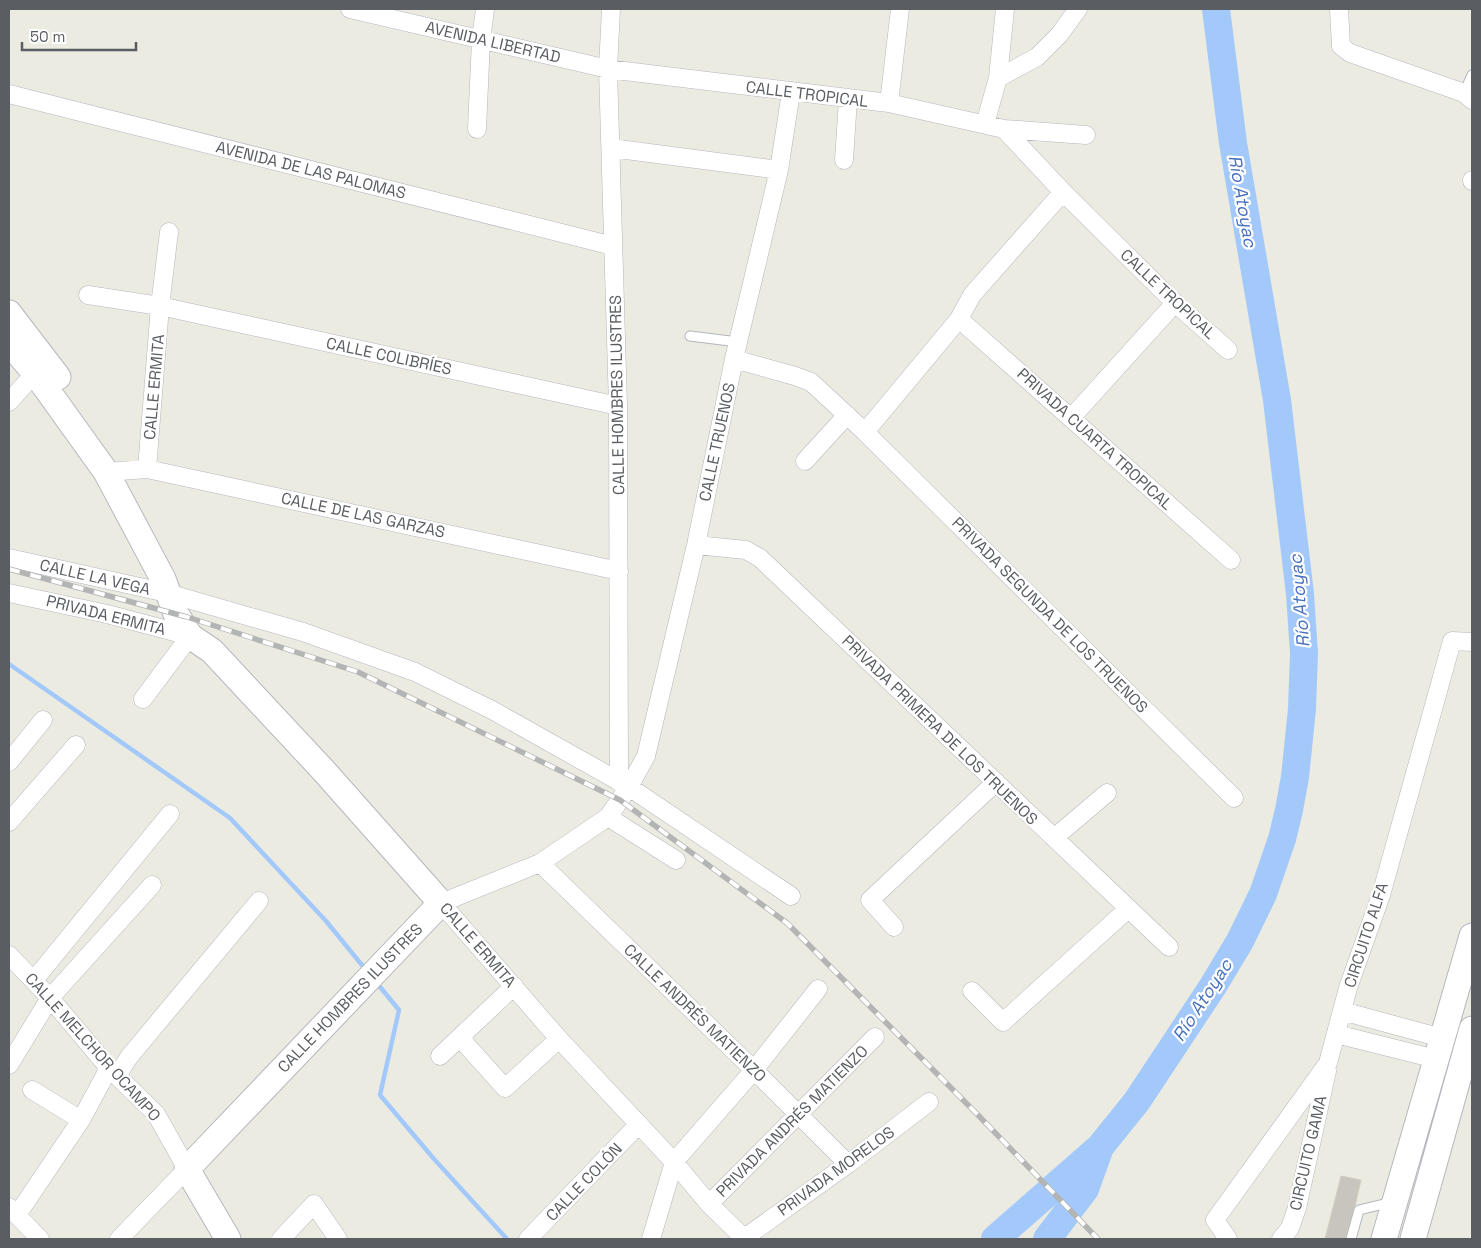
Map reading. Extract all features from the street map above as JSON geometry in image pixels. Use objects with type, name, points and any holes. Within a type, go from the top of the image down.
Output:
[{"type":"street","name":"AVENIDA LIBERTAD","points":[[350,9],[422,17],[481,40],[608,69]]},
{"type":"street","points":[[476,129],[481,40],[485,9]]},
{"type":"street","name":"CALLE HOMBRES ILUSTRES","points":[[119,1239],[441,903],[540,863],[608,817],[624,785],[619,571],[618,406],[608,69],[611,9]]},
{"type":"street","points":[[888,103],[900,9]]},
{"type":"street","points":[[985,124],[998,78],[1005,9]]},
{"type":"street","points":[[998,78],[1037,57],[1059,35],[1078,9]]},
{"type":"street","points":[[1340,9],[1341,46],[1350,54],[1468,97]]},
{"type":"street","name":"CALLE TROPICAL","points":[[608,69],[888,103],[1004,129],[1086,135]]},
{"type":"street","name":"CALLE TRUENOS","points":[[624,785],[646,756],[696,545],[734,360],[779,170],[792,92]]},
{"type":"street","name":"AVENIDA DE LAS PALOMAS","points":[[9,94],[613,246]]},
{"type":"street","points":[[844,160],[848,98]]},
{"type":"street","name":"CALLE TROPICAL","points":[[1004,129],[1063,192],[1175,303],[1228,350]]},
{"type":"street","points":[[611,148],[779,170]]},
{"type":"street","points":[[865,432],[959,319],[972,295],[1063,192]]},
{"type":"street","name":"CALLE ERMITA","points":[[126,470],[160,306],[169,232]]},
{"type":"street","name":"CALLE COLIBRÍES","points":[[88,295],[160,306],[618,406]]},
{"type":"street","points":[[1071,418],[1175,303]]},
{"type":"street","points":[[9,313],[40,367]]},
{"type":"street","name":"PRIVADA CUARTA TROPICAL","points":[[959,319],[1231,560]]},
{"type":"street","points":[[9,343],[40,367]]},
{"type":"street","name":"PRIVADA SEGUNDA DE LOS TRUENOS","points":[[734,360],[811,382],[865,432],[1234,798]]},
{"type":"street","points":[[9,402],[40,367]]},
{"type":"street","name":"CALLE ERMITA","points":[[40,367],[126,470],[175,576],[174,596],[202,641],[324,771],[559,1039],[674,1162],[708,1204],[744,1239]]},
{"type":"street","points":[[805,461],[847,416]]},
{"type":"street","name":"CALLE DE LAS GARZAS","points":[[126,470],[619,571]]},
{"type":"street","name":"PRIVADA PRIMERA DE LOS TRUENOS","points":[[696,545],[746,550],[760,558],[1168,947]]},
{"type":"street","name":"CALLE LA VEGA","points":[[9,558],[174,596],[303,632],[415,672],[492,710],[624,785],[791,896]]},
{"type":"street","name":"PRIVADA ERMITA","points":[[9,593],[107,614],[202,641]]},
{"type":"street","points":[[144,699],[202,641]]},
{"type":"street","name":"CIRCUITO ALFA","points":[[1228,1239],[1215,1220],[1328,1063],[1348,988],[1381,895],[1452,641],[1472,642]]},
{"type":"street","points":[[9,762],[44,720]]},
{"type":"street","points":[[9,822],[76,745]]},
{"type":"street","points":[[894,927],[870,900],[996,782]]},
{"type":"street","points":[[1054,838],[1107,794]]},
{"type":"street","points":[[34,980],[170,814]]},
{"type":"street","points":[[608,817],[676,860]]},
{"type":"street","name":"CALLE ANDRÉS MATIENZO","points":[[540,863],[754,1070],[848,1164]]},
{"type":"street","points":[[9,1064],[50,998],[152,885]]},
{"type":"street","points":[[40,1239],[13,1211],[82,1120],[113,1072],[129,1057],[259,901]]},
{"type":"street","points":[[972,991],[1002,1022],[1128,909]]},
{"type":"street","points":[[1384,1239],[1472,936]]},
{"type":"street","name":"CALLE MELCHOR OCAMPO","points":[[9,955],[34,980],[113,1072],[156,1114],[187,1169]]},
{"type":"street","points":[[440,1056],[514,986]]},
{"type":"street","points":[[651,1239],[674,1162],[754,1070],[818,989]]},
{"type":"street","points":[[1342,1011],[1439,1048]]},
{"type":"street","points":[[1413,1239],[1472,1031]]},
{"type":"street","points":[[1336,1034],[1439,1048]]},
{"type":"street","name":"PRIVADA ANDRÉS MATIENZO","points":[[708,1204],[875,1037]]},
{"type":"street","points":[[460,1038],[505,1088],[559,1039]]},
{"type":"street","name":"CIRCUITO GAMA","points":[[1281,1239],[1290,1228],[1297,1208],[1328,1063]]},
{"type":"street","points":[[32,1090],[82,1120]]},
{"type":"street","name":"PRIVADA MORELOS","points":[[744,1239],[848,1164],[929,1102]]},
{"type":"street","name":"CALLE COLÓN","points":[[528,1239],[639,1124]]},
{"type":"street","points":[[187,1169],[228,1239]]},
{"type":"street","points":[[280,1239],[314,1204],[338,1239]]},
{"type":"lane","points":[[1468,97],[1472,75]]},
{"type":"lane","points":[[690,336],[738,342]]},
{"type":"lane","points":[[1351,1239],[1359,1210],[1394,1201]]},
{"type":"building","points":[[1341,1176],[1361,1180],[1355,1206],[1345,1239],[1325,1239]]},
{"type":"waterway","name":"Río Atoyac","points":[[995,1239],[1100,1147],[1137,1101],[1213,986],[1240,941],[1263,894],[1282,839],[1295,777],[1302,709],[1304,653],[1300,594],[1277,400],[1233,143],[1216,9]]},
{"type":"waterway","points":[[9,664],[230,818],[326,921],[366,970]]},
{"type":"waterway","points":[[376,982],[399,1010],[380,1095],[434,1159],[507,1239]]},
{"type":"waterway","name":"Río Atoyac","points":[[1047,1239],[1085,1189],[1099,1150]]},
{"type":"railway","points":[[9,569],[187,617],[358,672],[620,800],[787,923],[1098,1239]]}]
